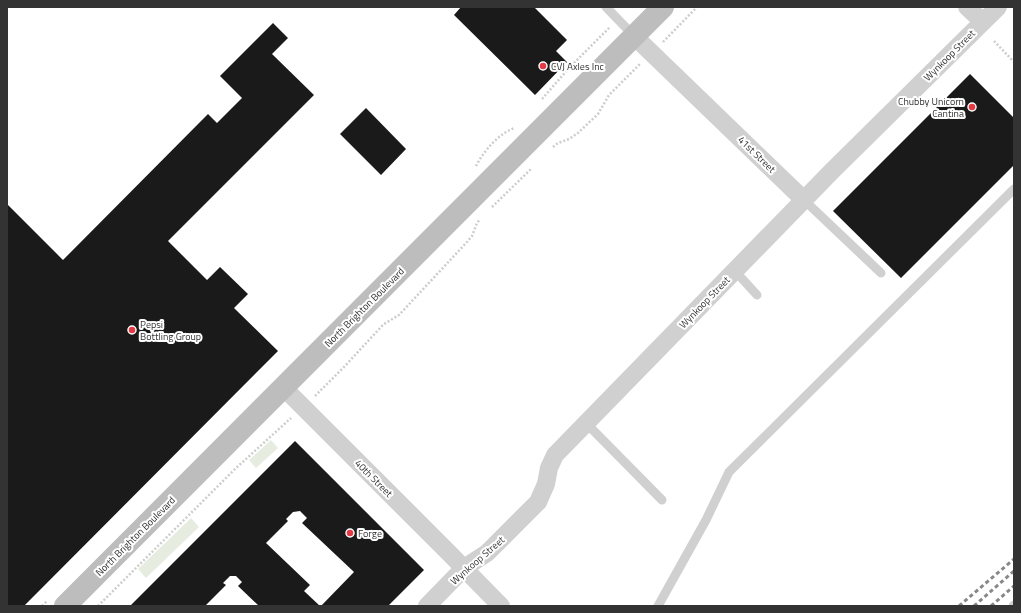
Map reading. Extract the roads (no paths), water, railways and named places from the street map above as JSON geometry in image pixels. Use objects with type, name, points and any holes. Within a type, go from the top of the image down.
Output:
[{"type":"main road","name":"North Brighton Boulevard","points":[[65,606],[663,7]]},
{"type":"street","points":[[967,7],[983,22]]},
{"type":"street","name":"Wynkoop Street","points":[[427,606],[464,568],[487,553],[538,502],[546,484],[549,468],[555,455],[832,170],[998,7]]},
{"type":"street","name":"41st Street","points":[[634,36],[804,200]]},
{"type":"street","name":"40th Street","points":[[283,387],[500,606]]},
{"type":"lane","points":[[606,7],[634,36]]},
{"type":"lane","points":[[658,606],[706,520],[729,472],[1014,189]]},
{"type":"lane","name":"41st Street","points":[[804,200],[881,272]]},
{"type":"lane","points":[[735,271],[757,295]]},
{"type":"lane","points":[[586,423],[662,500]]},
{"type":"railway","points":[[959,606],[1014,559]]},
{"type":"railway","points":[[974,606],[1014,571]]},
{"type":"railway","points":[[991,606],[1014,586]]},
{"type":"place","name":"CVJ Axles Inc","points":[[543,66]]},
{"type":"place","name":"Chubby Unicorn Cantina","points":[[972,107]]},
{"type":"place","name":"Pepsi Bottling Group","points":[[132,330]]},
{"type":"place","name":"Forge","points":[[350,533]]}]
